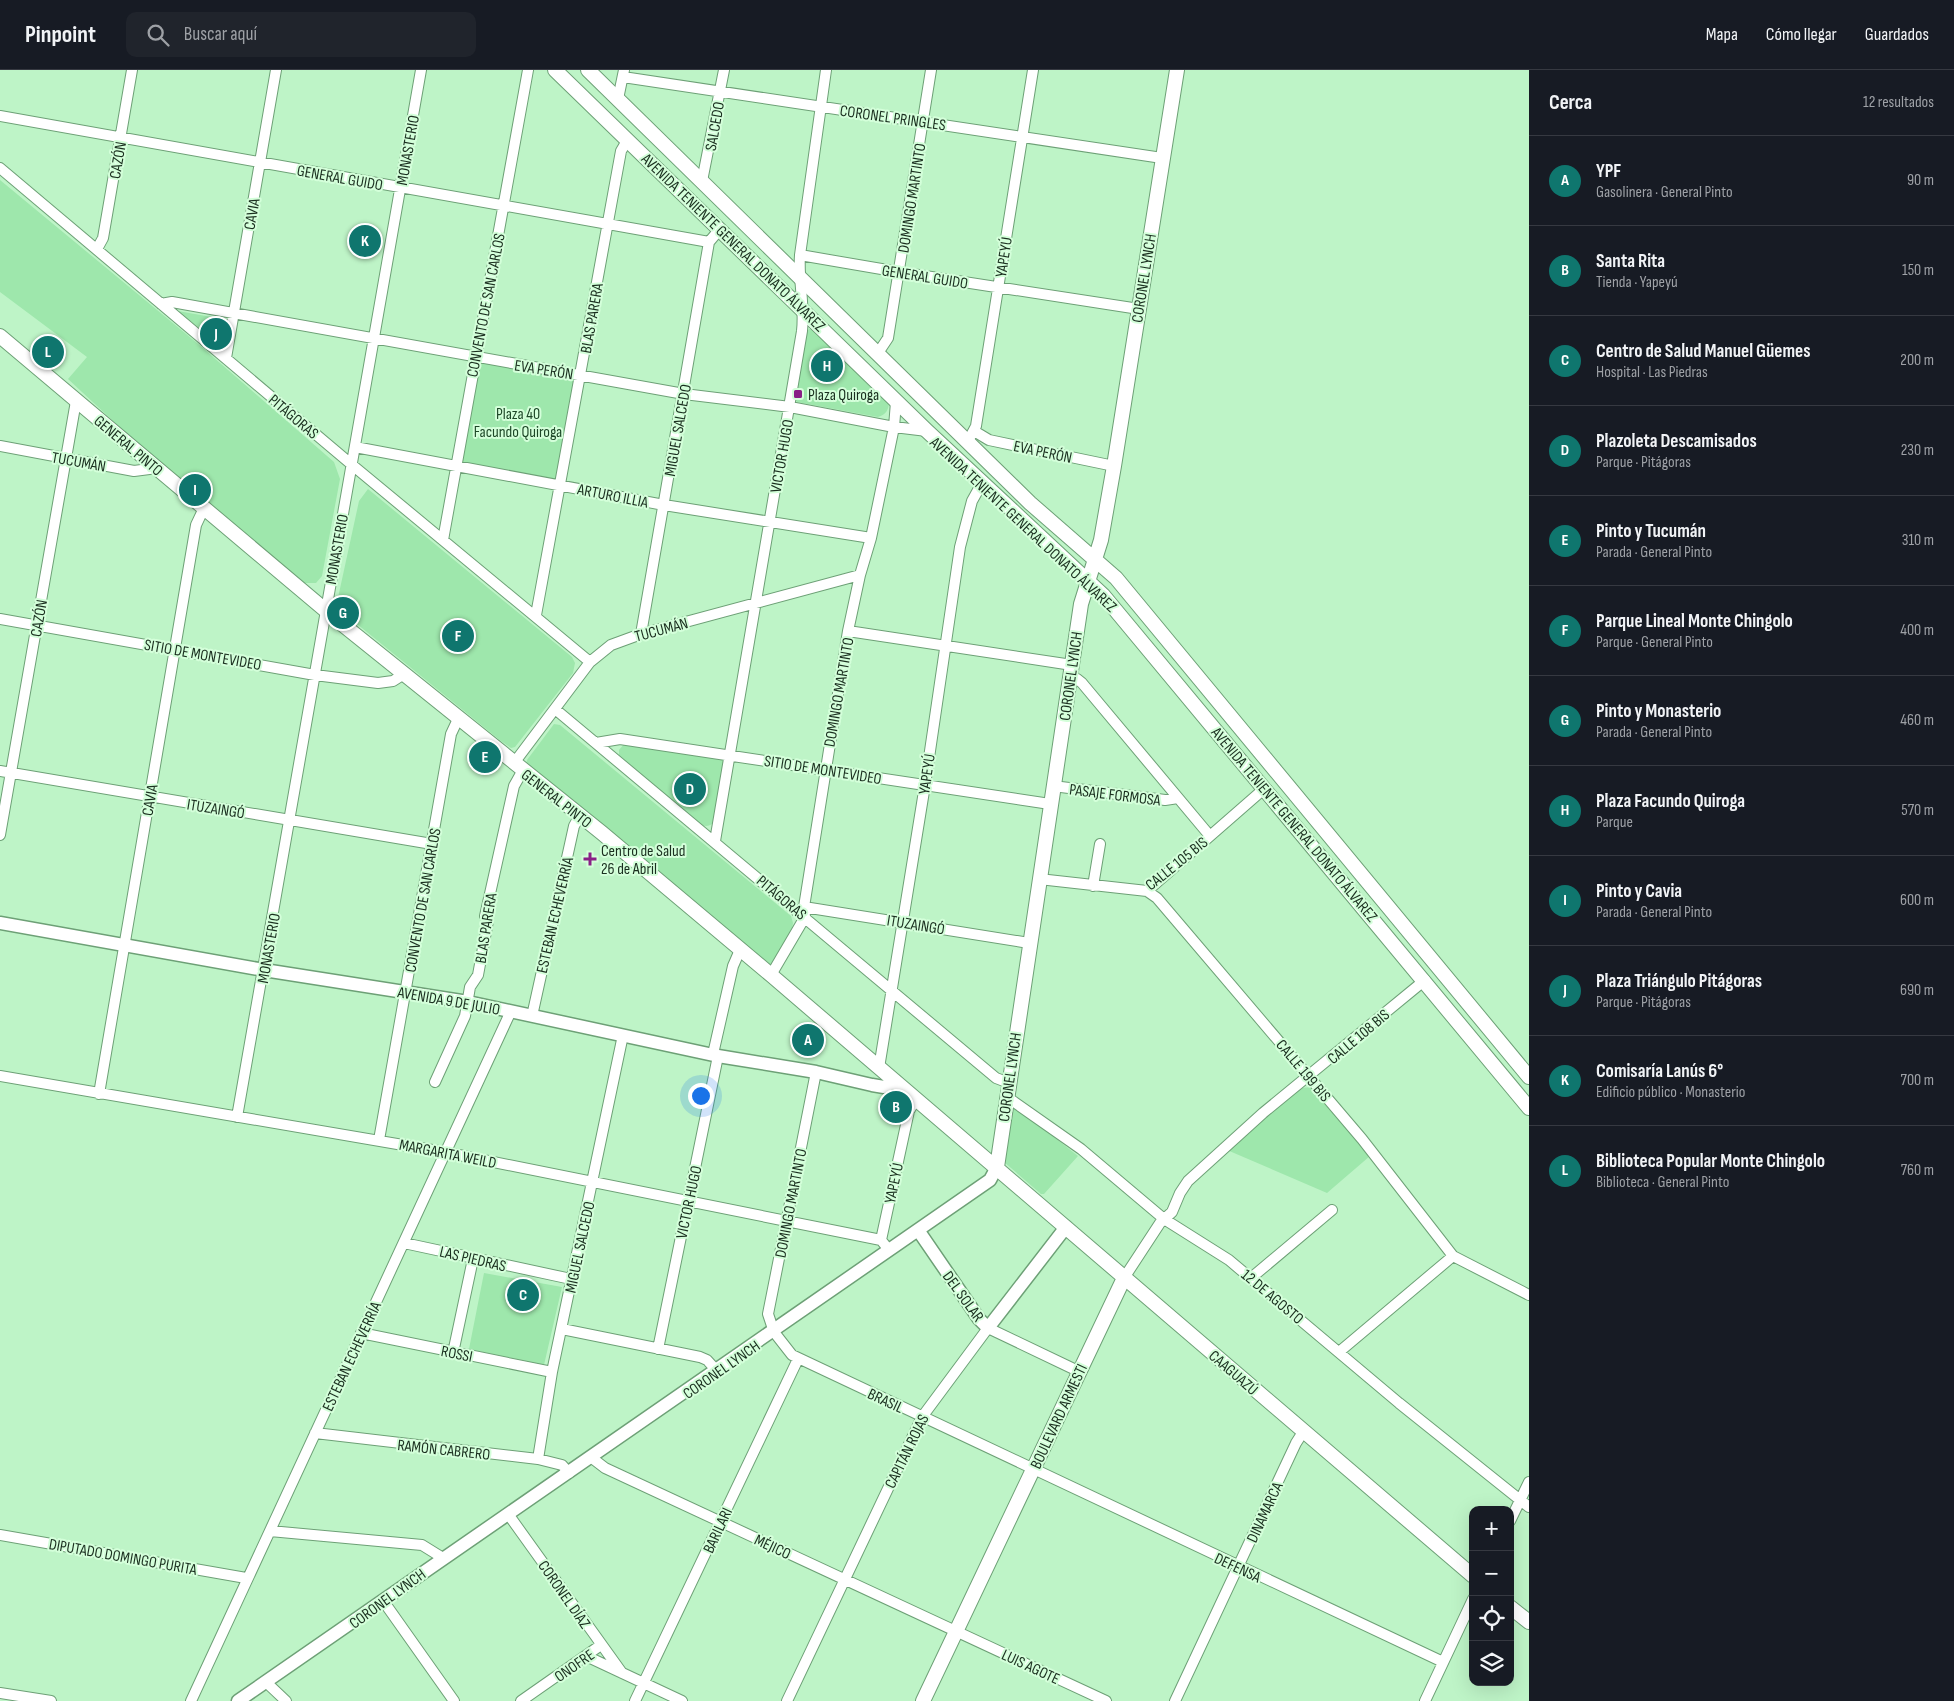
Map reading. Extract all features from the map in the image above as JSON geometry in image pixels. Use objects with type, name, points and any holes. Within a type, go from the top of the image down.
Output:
[{"type":"main road","name":"AVENIDA TENIENTE GENERAL DONATO ÁLVAREZ","points":[[556,70],[804,310],[896,402],[1088,581],[1116,610],[1425,980],[1529,1108]]},
{"type":"main road","name":"AVENIDA TENIENTE GENERAL DONATO ÁLVAREZ","points":[[588,70],[799,279],[971,436],[980,452],[1030,503],[1116,578],[1529,1076]]},
{"type":"main road","name":"CORONEL LYNCH","points":[[996,1167],[1081,604],[1101,540],[1177,70]]},
{"type":"main road","name":"GENERAL PINTO","points":[[0,336],[326,611],[458,719],[580,815],[996,1167]]},
{"type":"main road","name":"CAAGUAZÚ","points":[[996,1167],[1469,1573]]},
{"type":"main road","name":"BOULEVARD ARMESTI","points":[[923,1701],[1033,1471],[1078,1371],[1124,1278]]},
{"type":"main road","points":[[1514,1610],[1529,1622]]},
{"type":"street","name":"CAZÓN","points":[[97,250],[103,238],[132,70]]},
{"type":"street","name":"CAVIA","points":[[226,358],[276,70]]},
{"type":"street","name":"MONASTERIO","points":[[237,1117],[291,820],[351,464],[421,70]]},
{"type":"street","name":"CONVENTO DE SAN CARLOS","points":[[442,540],[457,467],[528,70]]},
{"type":"street","name":"SALCEDO","points":[[702,181],[724,70]]},
{"type":"street","name":"VICTOR HUGO","points":[[715,841],[790,407],[804,310],[799,279],[800,255],[826,70]]},
{"type":"street","name":"DOMINGO MARTINTO","points":[[878,353],[888,338],[931,70]]},
{"type":"street","name":"YAPEYÚ","points":[[971,436],[999,287],[1033,70]]},
{"type":"street","points":[[618,99],[624,74]]},
{"type":"street","name":"CORONEL PRINGLES","points":[[624,74],[820,107],[1162,158]]},
{"type":"street","name":"GENERAL GUIDO","points":[[0,116],[709,242]]},
{"type":"street","name":"BLAS PARERA","points":[[536,615],[621,152],[628,139]]},
{"type":"street","name":"PITÁGORAS","points":[[0,168],[351,464],[536,615],[590,662]]},
{"type":"street","points":[[709,242],[720,229]]},
{"type":"street","name":"MIGUEL SALCEDO","points":[[641,634],[709,242]]},
{"type":"street","name":"GENERAL GUIDO","points":[[800,255],[1139,309]]},
{"type":"street","name":"EVA PERÓN","points":[[162,304],[172,302],[475,358],[684,394],[790,407],[894,427],[927,431]]},
{"type":"street","name":"CAZÓN","points":[[0,835],[76,401]]},
{"type":"street","name":"DOMINGO MARTINTO","points":[[771,975],[804,912],[825,768],[848,631],[860,575],[872,538],[894,427],[896,402]]},
{"type":"street","name":"EVA PERÓN","points":[[971,436],[1114,466]]},
{"type":"street","points":[[980,452],[989,440]]},
{"type":"street","name":"TUCUMÁN","points":[[0,446],[134,471],[157,468]]},
{"type":"street","name":"ARTURO ILLIA","points":[[355,447],[664,505],[872,538]]},
{"type":"street","name":"YAPEYÚ","points":[[879,1068],[925,785],[960,547],[972,501],[982,483]]},
{"type":"street","name":"CAVIA","points":[[99,1094],[196,525],[204,508]]},
{"type":"street","name":"TUCUMÁN","points":[[518,767],[555,709],[590,662],[611,645],[641,634],[860,575]]},
{"type":"street","name":"SITIO DE MONTEVIDEO","points":[[0,619],[315,675],[378,683],[393,681],[404,674]]},
{"type":"street","points":[[848,631],[945,644],[1071,672],[1210,836]]},
{"type":"street","name":"PITÁGORAS","points":[[555,709],[804,912],[1008,1090]]},
{"type":"street","name":"CONVENTO DE SAN CARLOS","points":[[379,1140],[451,734],[458,719]]},
{"type":"street","name":"SITIO DE MONTEVIDEO","points":[[596,743],[620,739],[825,768],[1050,804]]},
{"type":"street","name":"BLAS PARERA","points":[[435,1082],[465,1016],[470,987],[478,975],[488,920],[485,916],[518,767]]},
{"type":"street","name":"ITUZAINGÓ","points":[[0,771],[432,844]]},
{"type":"street","name":"PASAJE FORMOSA","points":[[1053,786],[1165,800],[1178,798]]},
{"type":"street","name":"CALLE 105 BIS","points":[[1039,879],[1147,891],[1265,788]]},
{"type":"street","name":"ESTEBAN ECHEVERRÍA","points":[[532,1016],[574,826],[580,815]]},
{"type":"street","points":[[1094,886],[1100,844]]},
{"type":"street","name":"CALLE 199 BIS","points":[[1147,891],[1157,898],[1309,1076],[1388,1171],[1452,1256]]},
{"type":"street","name":"ITUZAINGÓ","points":[[804,912],[903,922],[1029,943]]},
{"type":"street","name":"AVENIDA 9 DE JULIO","points":[[0,923],[264,970],[468,1002],[716,1055],[816,1072],[884,1087],[895,1081]]},
{"type":"street","name":"VICTOR HUGO","points":[[658,1349],[733,966],[740,950]]},
{"type":"street","name":"CALLE 108 BIS","points":[[1222,1150],[1425,980]]},
{"type":"street","name":"ESTEBAN ECHEVERRÍA","points":[[191,1701],[246,1578],[270,1531],[511,1011]]},
{"type":"street","name":"MIGUEL SALCEDO","points":[[538,1459],[552,1372],[623,1035]]},
{"type":"street","name":"DOMINGO MARTINTO","points":[[774,1332],[768,1319],[768,1309],[816,1072]]},
{"type":"street","name":"MARGARITA WEILD","points":[[0,1076],[444,1152],[787,1222],[885,1245]]},
{"type":"street","name":"12 DE AGOSTO","points":[[1008,1090],[1164,1219],[1229,1260],[1399,1403],[1529,1507]]},
{"type":"street","name":"YAPEYÚ","points":[[885,1245],[909,1111],[916,1099]]},
{"type":"street","name":"BOULEVARD ARMESTI","points":[[1124,1278],[1164,1219],[1172,1212],[1183,1187],[1222,1150]]},
{"type":"street","name":"CORONEL LYNCH","points":[[238,1701],[384,1602],[443,1558],[774,1332],[885,1245],[918,1230],[990,1180],[996,1167]]},
{"type":"street","points":[[1251,1278],[1332,1210]]},
{"type":"street","name":"CAPITÁN ROJAS","points":[[787,1701],[922,1417],[1066,1227]]},
{"type":"street","name":"DEL SOLAR","points":[[918,1230],[979,1319],[988,1328],[1078,1371]]},
{"type":"street","name":"LAS PIEDRAS","points":[[404,1243],[571,1279]]},
{"type":"street","points":[[1339,1352],[1452,1256],[1529,1295]]},
{"type":"street","points":[[453,1353],[473,1259]]},
{"type":"street","points":[[562,1329],[700,1357],[707,1360],[717,1371]]},
{"type":"street","name":"BRASIL","points":[[774,1332],[789,1352],[798,1359],[1033,1471]]},
{"type":"street","name":"ROSSI","points":[[361,1333],[552,1372]]},
{"type":"street","name":"BARILARI","points":[[635,1701],[798,1359]]},
{"type":"street","name":"DINAMARCA","points":[[1175,1701],[1296,1443],[1303,1432]]},
{"type":"street","name":"RAMÓN CABRERO","points":[[315,1433],[538,1459],[562,1465],[569,1472]]},
{"type":"street","name":"MÉJICO","points":[[592,1458],[605,1468],[956,1631]]},
{"type":"street","name":"DEFENSA","points":[[1033,1471],[1443,1662]]},
{"type":"street","points":[[1514,1513],[1529,1482]]},
{"type":"street","name":"CORONEL DÍAZ","points":[[508,1514],[622,1673]]},
{"type":"street","points":[[270,1531],[422,1545],[443,1558]]},
{"type":"street","name":"DIPUTADO DOMINGO PURITA","points":[[0,1535],[246,1578]]},
{"type":"street","points":[[384,1602],[454,1701]]},
{"type":"street","points":[[1425,1701],[1469,1607]]},
{"type":"street","name":"LUIS AGOTE","points":[[956,1631],[1106,1701]]},
{"type":"street","name":"ONOFRE","points":[[521,1701],[602,1646]]},
{"type":"street","name":"CORONEL DÍAZ","points":[[586,1656],[682,1701]]},
{"type":"street","points":[[266,1682],[286,1701]]},
{"type":"street","points":[[0,1692],[51,1701]]},
{"type":"green space","points":[[0,180],[197,343],[334,462],[340,479],[322,576],[316,583],[304,583],[125,432],[68,379],[87,357],[0,292]]},
{"type":"green space","points":[[178,311],[223,319],[227,322],[223,347]]},
{"type":"green space","points":[[809,329],[813,329],[889,402],[885,413],[878,417],[797,402],[795,400],[806,334]]},
{"type":"green space","name":"Plaza 40 Facundo Quiroga","points":[[475,357],[581,375],[561,486],[457,467]]},
{"type":"green space","points":[[368,489],[572,657],[575,663],[573,673],[515,747],[511,748],[501,741],[336,607],[359,501]]},
{"type":"green space","points":[[554,724],[560,725],[791,916],[792,929],[771,964],[768,964],[526,764]]},
{"type":"green space","points":[[625,743],[726,759],[716,820],[713,824],[709,826],[701,825],[619,755],[619,750]]},
{"type":"green space","points":[[1312,1087],[1370,1156],[1327,1193],[1227,1150],[1302,1088]]},
{"type":"green space","points":[[1012,1107],[1016,1107],[1078,1156],[1044,1194],[1041,1194],[1004,1162]]},
{"type":"green space","points":[[484,1273],[562,1287],[544,1365],[469,1349]]},
{"type":"place","name":"Comisaría Lanús 6°","points":[[365,241]]},
{"type":"place","name":"Plaza Triángulo Pitágoras","points":[[216,334]]},
{"type":"place","name":"Biblioteca Popular Monte Chingolo","points":[[48,352]]},
{"type":"place","name":"Plaza Facundo Quiroga","points":[[827,366]]},
{"type":"place","name":"Plaza Quiroga","points":[[798,394]]},
{"type":"place","name":"Pinto y Cavia","points":[[195,490]]},
{"type":"place","name":"Pinto y Monasterio","points":[[343,613]]},
{"type":"place","name":"Parque Lineal Monte Chingolo","points":[[458,636]]},
{"type":"place","name":"Pinto y Tucumán","points":[[485,757]]},
{"type":"place","name":"Plazoleta Descamisados","points":[[690,789]]},
{"type":"place","name":"Centro de Salud 26 de Abril","points":[[590,859]]},
{"type":"place","name":"YPF","points":[[808,1040]]},
{"type":"place","name":"Santa Rita","points":[[896,1107]]},
{"type":"place","name":"Centro de Salud Manuel Güemes","points":[[523,1295]]}]
